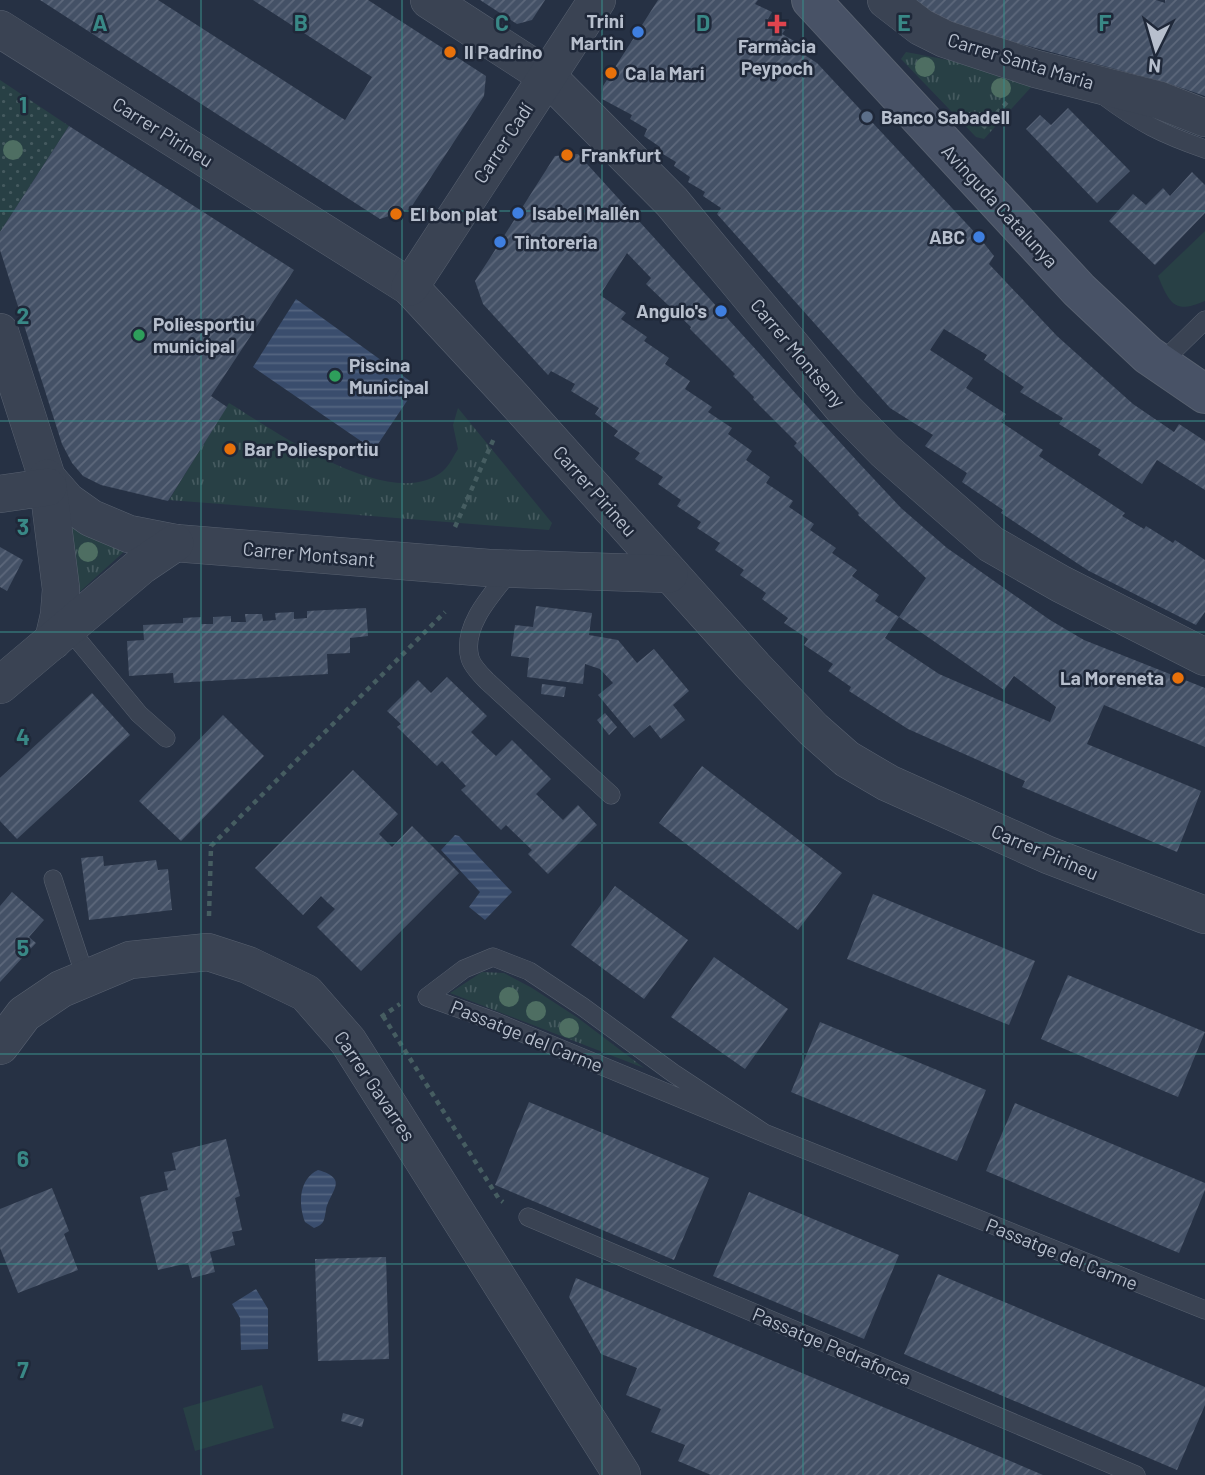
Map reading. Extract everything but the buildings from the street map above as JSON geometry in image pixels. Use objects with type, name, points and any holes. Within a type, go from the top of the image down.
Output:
[{"type":"main road","name":"Avinguda Catalunya","points":[[811,0],[1079,290],[1160,364],[1205,394]]},
{"type":"street","name":"Carrer Montseny","points":[[429,0],[548,76],[672,202],[842,407],[885,451],[991,544],[1061,584],[1205,657]]},
{"type":"street","name":"Carrer Cadí","points":[[410,287],[597,0]]},
{"type":"street","name":"Carrer Santa Maria","points":[[886,0],[921,27],[945,39],[1037,69],[1159,100],[1205,118]]},
{"type":"street","name":"Carrer Pirineu","points":[[0,29],[410,287],[512,396],[669,574],[813,729],[847,759],[888,783],[1048,855],[1205,915]]},
{"type":"street","points":[[0,332],[48,483],[61,589],[60,634]]},
{"type":"street","points":[[0,494],[48,483]]},
{"type":"street","name":"Carrer Montsant","points":[[48,483],[90,519],[128,534],[174,543],[500,569],[669,574]]},
{"type":"street","points":[[0,685],[141,566],[174,543]]},
{"type":"street","name":"Carrer Gavarres","points":[[0,1046],[24,1014],[61,989],[130,960],[208,952],[248,965],[306,993],[348,1041],[622,1475]]},
{"type":"lane","points":[[1084,81],[1135,119],[1159,133],[1205,149]]},
{"type":"lane","points":[[1160,364],[1205,320]]},
{"type":"lane","points":[[500,569],[469,631],[470,660],[486,681],[611,795]]},
{"type":"lane","points":[[60,634],[166,738]]},
{"type":"lane","points":[[53,879],[86,979]]},
{"type":"lane","name":"Passatge del Carme","points":[[427,997],[464,969],[493,957],[529,971],[673,1073],[764,1133]]},
{"type":"lane","name":"Passatge del Carme","points":[[427,997],[496,1022],[1205,1310]]},
{"type":"lane","name":"Passatge Pedraforca","points":[[528,1217],[1136,1475]]},
{"type":"path","points":[[956,158],[1037,69]]},
{"type":"path","points":[[455,528],[512,396]]},
{"type":"path","points":[[208,952],[211,846],[500,569]]},
{"type":"path","points":[[348,1041],[405,1000],[427,997]]},
{"type":"path","points":[[383,1016],[499,1199],[528,1217]]},
{"type":"green space","points":[[906,52],[959,62],[1034,84],[984,139],[976,137],[901,59]]},
{"type":"green space","points":[[0,80],[69,126],[0,232]]},
{"type":"green space","points":[[1205,231],[1205,301],[1187,307],[1180,306],[1170,300],[1158,276]]},
{"type":"green space","points":[[229,403],[334,464],[365,476],[395,482],[421,482],[445,469],[458,449],[453,425],[458,408],[552,523],[549,530],[169,500]]},
{"type":"green space","points":[[64,514],[127,549],[74,597]]},
{"type":"green space","points":[[482,972],[504,973],[532,988],[578,1018],[644,1068],[450,993]]},
{"type":"green space","points":[[262,1385],[274,1428],[195,1451],[183,1408]]},
{"type":"water","name":"Piscina Municipal","points":[[296,299],[417,386],[374,450],[253,367]]},
{"type":"water","points":[[455,835],[459,836],[512,892],[485,920],[469,907],[480,892],[441,850]]},
{"type":"water","points":[[318,1170],[333,1177],[336,1186],[323,1221],[314,1228],[305,1222],[301,1200],[307,1179]]},
{"type":"water","points":[[256,1289],[268,1309],[268,1349],[241,1350],[240,1318],[232,1304]]},
{"type":"place","name":"Farmàcia Peypoch","points":[[777,24]]},
{"type":"place","name":"Trini Martin","points":[[638,32]]},
{"type":"place","name":"Il Padrino","points":[[450,52]]},
{"type":"place","name":"Ca la Mari","points":[[611,73]]},
{"type":"place","name":"Banco Sabadell","points":[[867,117]]},
{"type":"place","name":"Frankfurt","points":[[567,155]]},
{"type":"place","name":"Isabel Mallén","points":[[518,213]]},
{"type":"place","name":"El bon plat","points":[[396,214]]},
{"type":"place","name":"ABC","points":[[979,237]]},
{"type":"place","name":"Tintoreria","points":[[500,242]]},
{"type":"place","name":"Angulo's","points":[[721,311]]},
{"type":"place","name":"Poliesportiu municipal","points":[[139,335]]},
{"type":"place","name":"Piscina Municipal","points":[[335,376]]},
{"type":"place","name":"Bar Poliesportiu","points":[[230,449]]},
{"type":"place","name":"La Moreneta","points":[[1178,678]]}]
